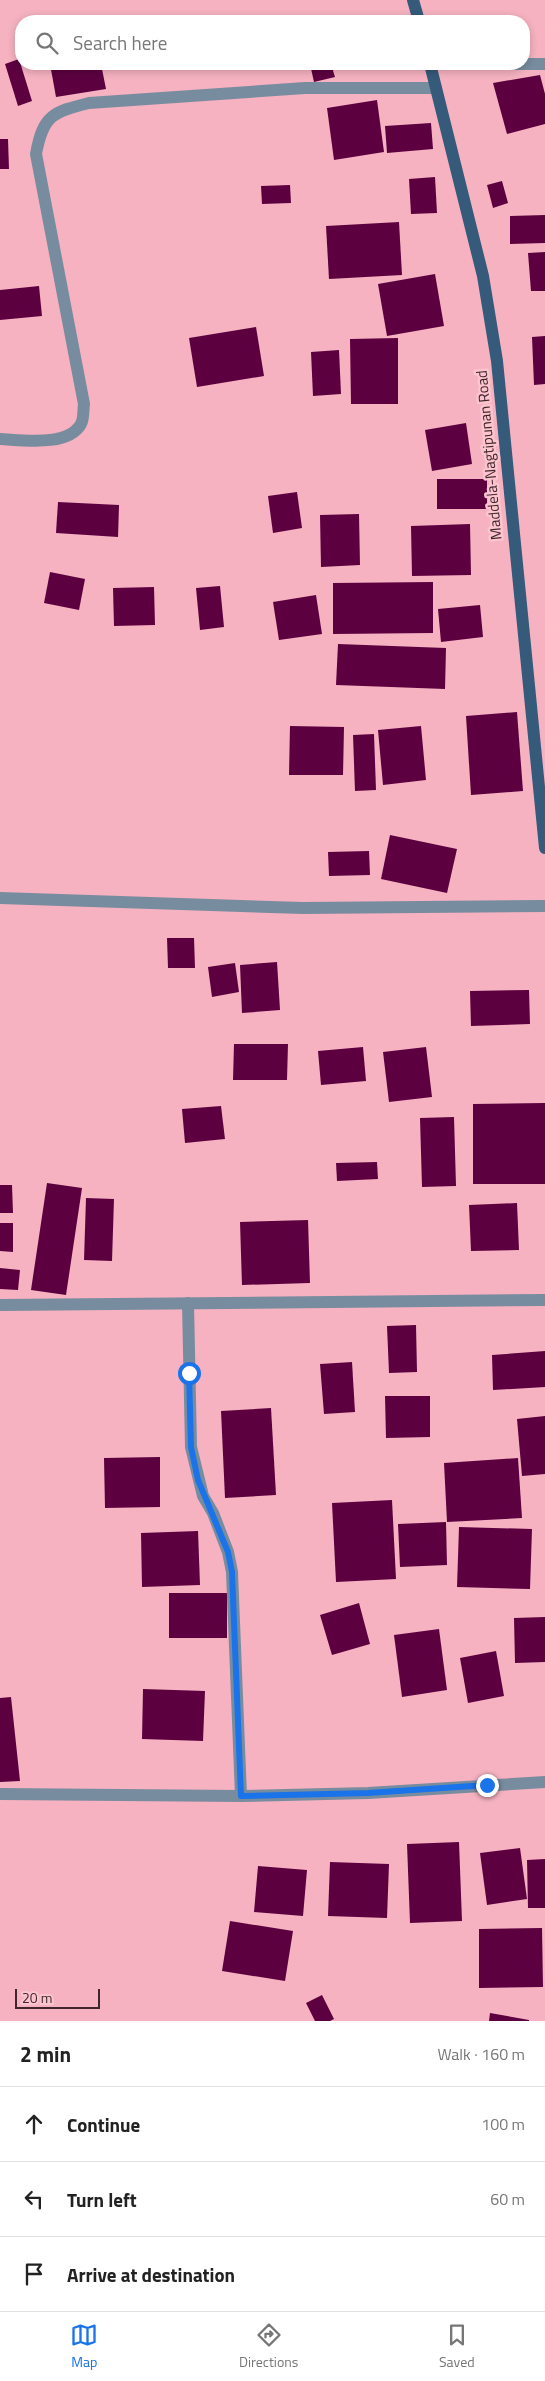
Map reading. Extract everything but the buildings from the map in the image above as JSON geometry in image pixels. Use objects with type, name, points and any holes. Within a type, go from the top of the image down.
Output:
[{"type":"main road","points":[[414,0],[418,15]]},
{"type":"main road","name":"Maddela-Nagtipunan Road","points":[[432,70],[483,276],[497,361],[545,848]]},
{"type":"street","points":[[530,64],[545,64]]},
{"type":"street","points":[[0,439],[64,438],[76,430],[82,422],[84,404],[36,154],[39,138],[47,121],[61,110],[89,103],[305,88],[436,88]]},
{"type":"street","points":[[0,898],[303,908],[545,906]]},
{"type":"street","points":[[0,1305],[545,1300]]},
{"type":"street","points":[[188,1303],[191,1447],[203,1496],[213,1513],[228,1552],[232,1572],[241,1796]]},
{"type":"street","points":[[0,1794],[241,1796],[368,1793],[545,1782]]},
{"type":"route","points":[[189,1373],[191,1447],[198,1480],[203,1496],[213,1513],[228,1552],[232,1572],[241,1796],[368,1793],[487,1785]]}]
